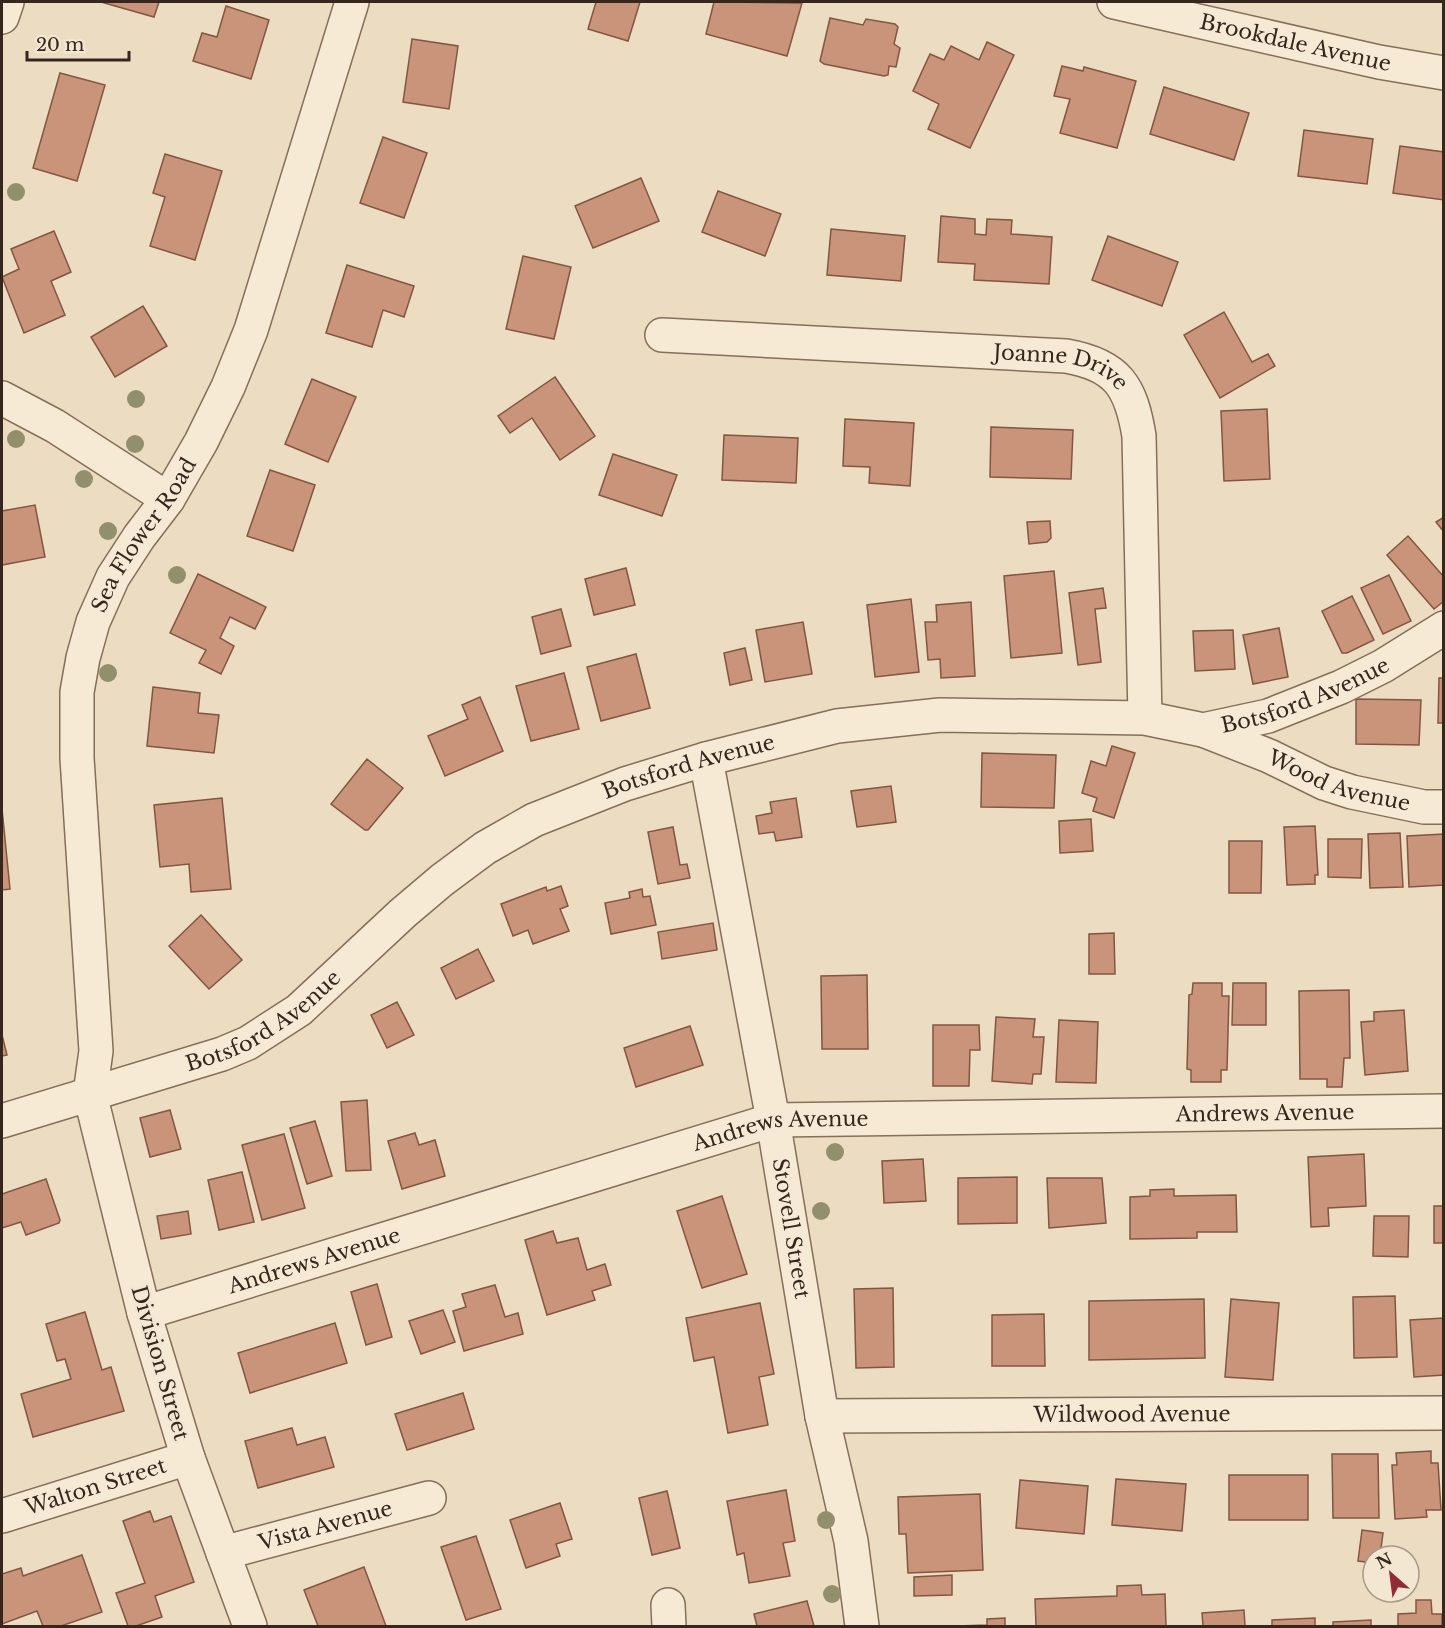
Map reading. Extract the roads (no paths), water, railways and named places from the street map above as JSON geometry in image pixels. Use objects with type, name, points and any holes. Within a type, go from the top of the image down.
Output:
[{"type":"street","points":[[2,17],[6,2]]},
{"type":"street","name":"Sea Flower Road","points":[[90,1094],[96,1051],[77,758],[77,692],[83,658],[93,622],[113,577],[139,537],[168,499],[214,414],[250,330],[352,2]]},
{"type":"street","name":"Brookdale Avenue","points":[[1114,2],[1379,62],[1443,73]]},
{"type":"street","name":"Joanne Drive","points":[[662,335],[1066,356],[1098,364],[1110,373],[1120,382],[1129,396],[1135,412],[1139,436],[1145,718]]},
{"type":"street","points":[[2,398],[55,426],[168,499]]},
{"type":"street","name":"Botsford Avenue","points":[[2,1121],[222,1054],[248,1043],[299,1010],[403,913],[485,848],[534,820],[625,784],[706,759],[837,726],[940,715],[1145,718],[1203,730],[1268,716],[1341,687],[1383,666],[1443,628]]},
{"type":"street","name":"Wood Avenue","points":[[1203,730],[1269,756],[1324,783],[1352,792],[1424,807],[1443,807]]},
{"type":"street","name":"Stovell Street","points":[[706,759],[773,1120],[822,1416],[851,1541],[862,1626]]},
{"type":"street","name":"Division Street","points":[[90,1094],[144,1313],[188,1458],[250,1626]]},
{"type":"street","name":"Andrews Avenue","points":[[144,1313],[773,1120],[1443,1112]]},
{"type":"street","name":"Wildwood Avenue","points":[[822,1416],[1443,1413]]},
{"type":"street","name":"Walton Street","points":[[2,1516],[188,1458]]},
{"type":"street","name":"Vista Avenue","points":[[223,1553],[429,1498]]}]
